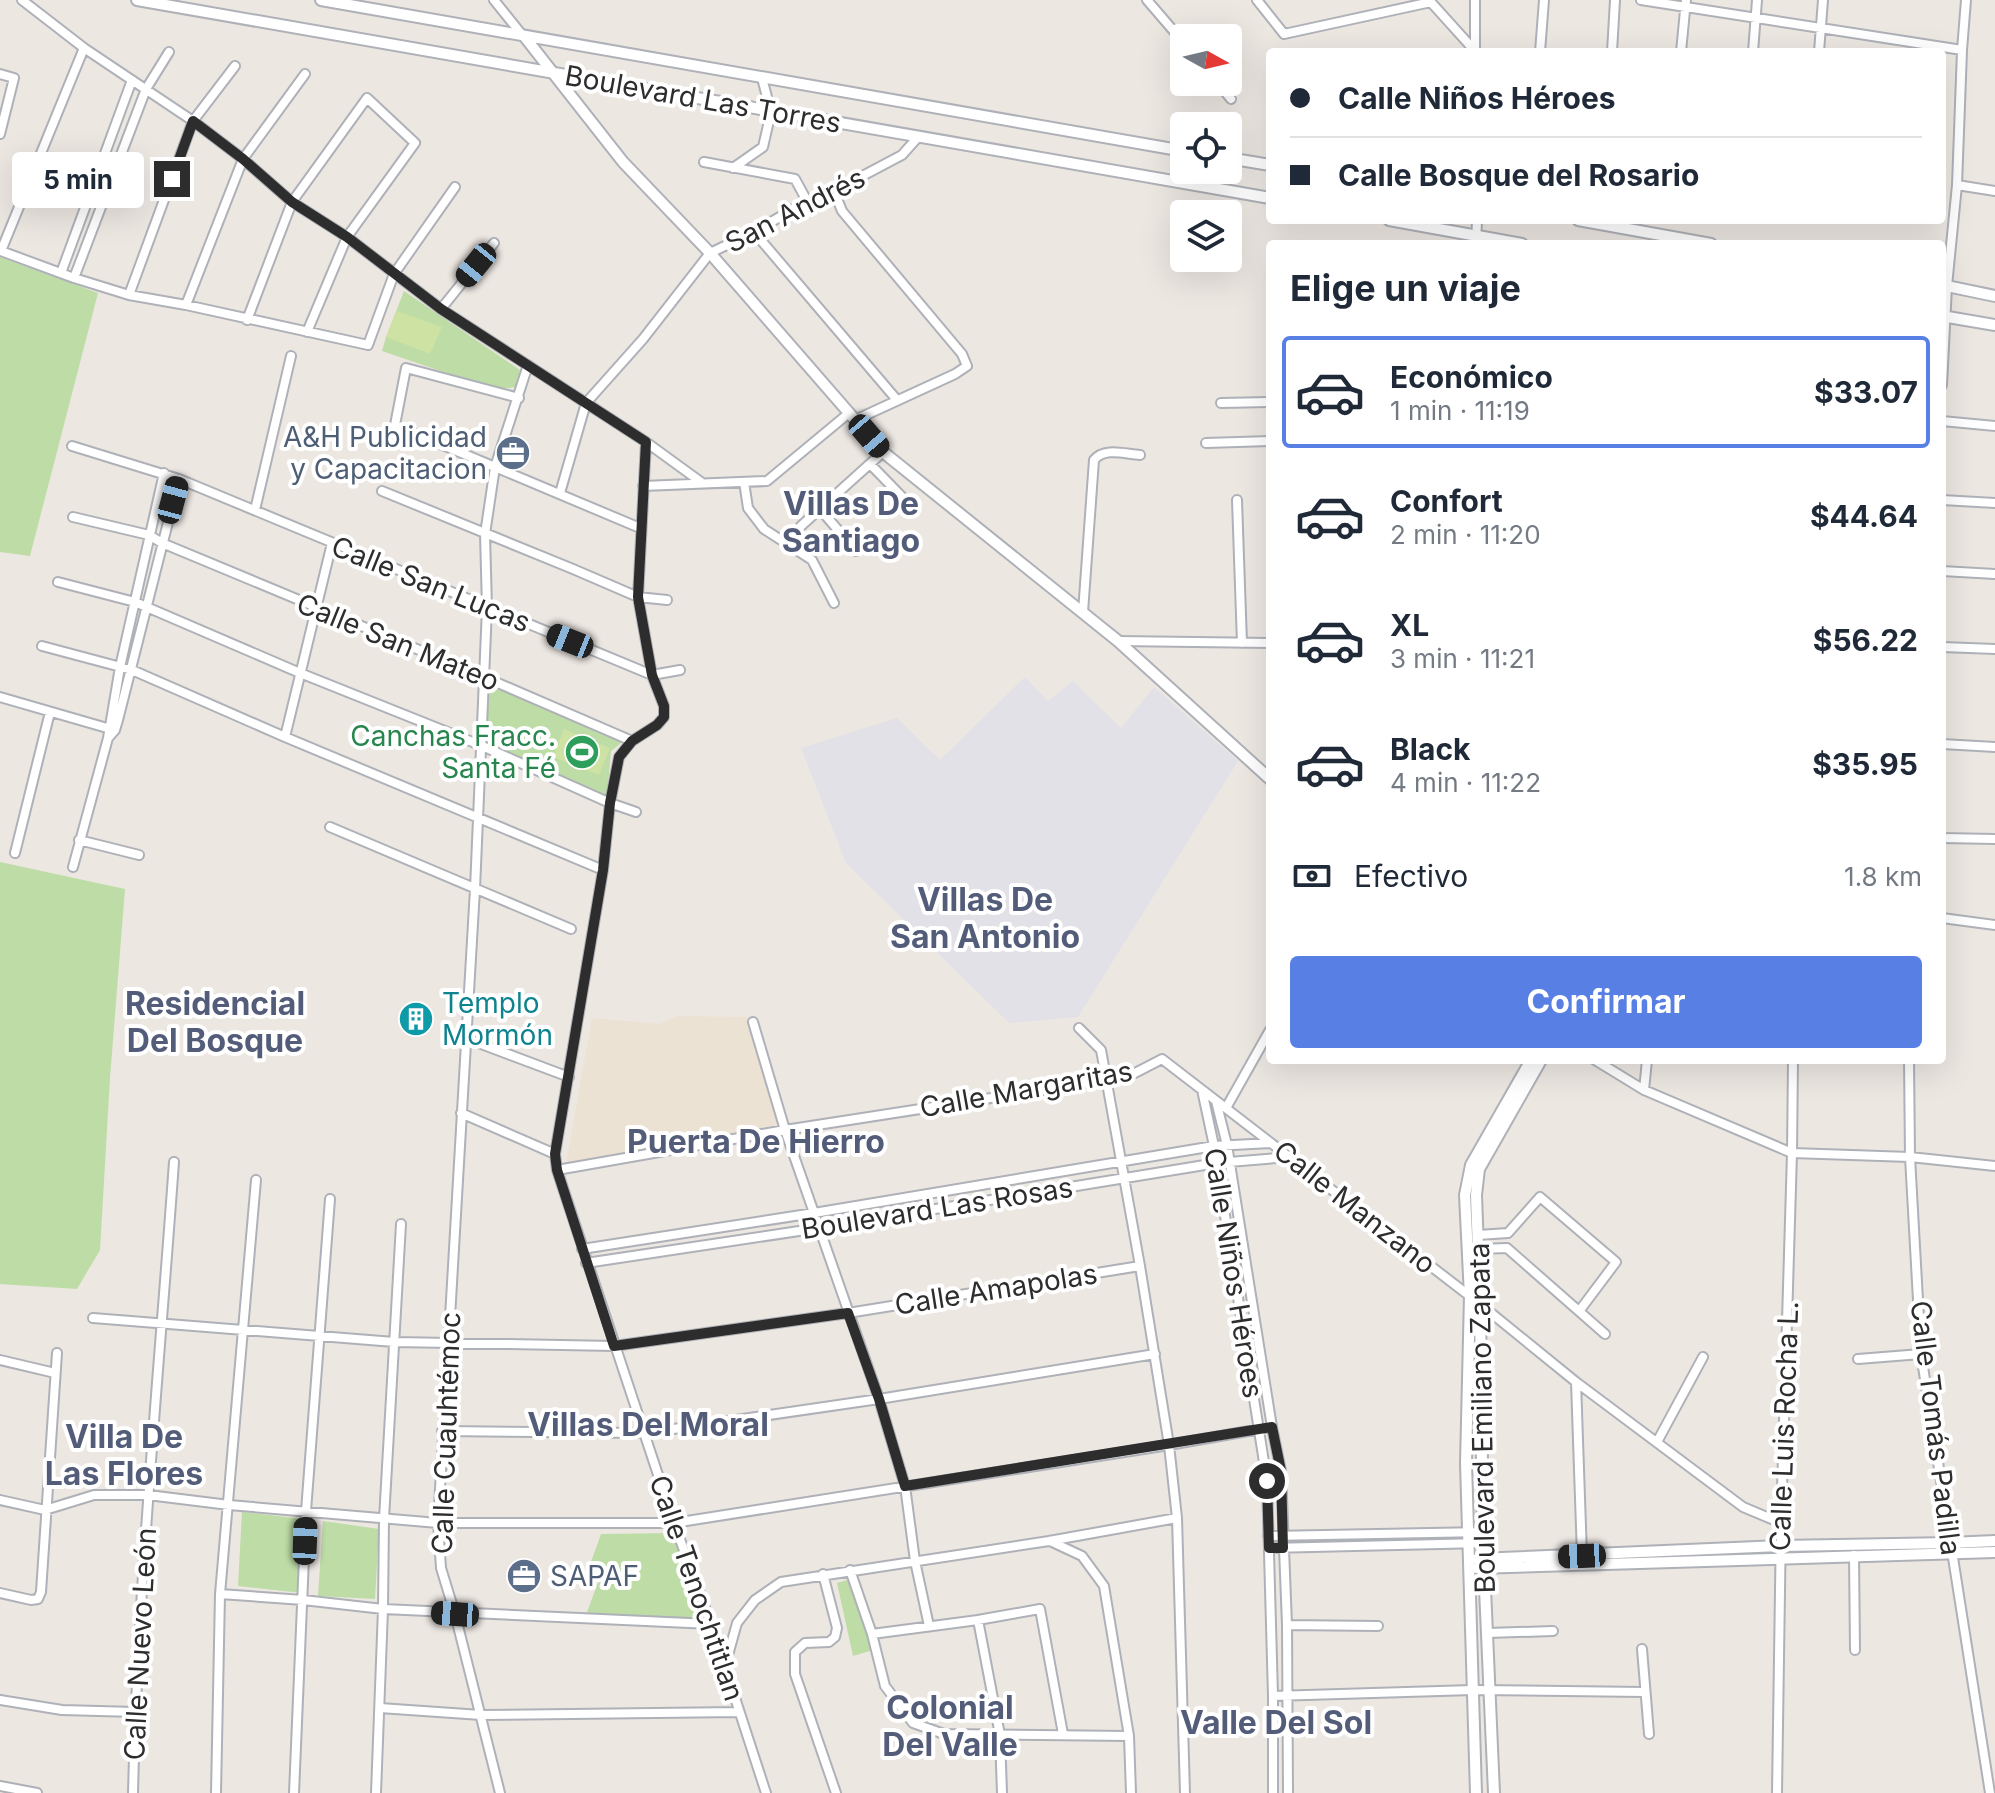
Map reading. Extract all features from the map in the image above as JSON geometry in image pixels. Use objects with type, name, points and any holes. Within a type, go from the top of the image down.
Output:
[{"type":"street","points":[[23,0],[84,48],[193,121],[292,202],[347,237],[441,309],[646,442],[701,482]]},
{"type":"street","name":"Boulevard Las Torres","points":[[137,0],[201,5],[551,73],[1266,197]]},
{"type":"street","name":"Boulevard Las Torres","points":[[321,0],[763,82],[1170,149]]},
{"type":"street","points":[[494,0],[623,162],[710,253],[883,452],[1118,641],[1266,775]]},
{"type":"street","points":[[1147,0],[1170,27]]},
{"type":"street","points":[[1257,0],[1284,34],[1430,1],[1471,48]]},
{"type":"street","points":[[1475,0],[1475,48]]},
{"type":"street","points":[[1540,48],[1544,0]]},
{"type":"street","points":[[1612,48],[1615,0]]},
{"type":"street","points":[[1641,0],[1686,4],[1756,19],[1962,50]]},
{"type":"street","points":[[1753,48],[1757,0]]},
{"type":"street","points":[[1820,48],[1823,0]]},
{"type":"street","points":[[1946,278],[1957,185],[1966,0]]},
{"type":"street","points":[[1681,48],[1686,4]]},
{"type":"street","points":[[84,48],[1,251],[129,295],[368,345],[394,274],[455,187]]},
{"type":"street","points":[[74,278],[146,89],[169,52]]},
{"type":"street","points":[[129,295],[193,121],[235,66]]},
{"type":"street","points":[[0,74],[14,78],[0,134]]},
{"type":"street","points":[[186,305],[243,159],[305,74]]},
{"type":"street","points":[[61,273],[132,80]]},
{"type":"street","points":[[733,168],[763,147],[771,112],[763,82]]},
{"type":"street","points":[[247,320],[292,202],[367,98],[415,143],[347,237],[307,332]]},
{"type":"street","name":"San Andrés","points":[[586,403],[643,339],[710,253],[902,155],[919,136]]},
{"type":"street","points":[[1242,160],[1266,164]]},
{"type":"street","points":[[704,162],[795,179],[807,201]]},
{"type":"street","points":[[1957,185],[1995,191]]},
{"type":"street","points":[[643,486],[767,481],[852,416],[897,400],[967,366],[962,354],[842,211],[834,191]]},
{"type":"street","points":[[1406,224],[1476,240]]},
{"type":"street","points":[[1600,224],[1689,240]]},
{"type":"street","points":[[754,232],[897,400]]},
{"type":"street","points":[[441,309],[494,243]]},
{"type":"street","points":[[1946,286],[1995,296]]},
{"type":"street","points":[[1946,316],[1995,325]]},
{"type":"street","points":[[255,510],[291,356]]},
{"type":"street","name":"Calle Cuauhtémoc","points":[[500,1793],[441,1568],[438,1523],[475,889],[487,608],[485,534],[495,467],[528,365]]},
{"type":"street","points":[[519,398],[406,368],[395,425],[640,528]]},
{"type":"street","points":[[1221,403],[1266,402]]},
{"type":"street","points":[[560,493],[586,403]]},
{"type":"street","points":[[1946,421],[1995,426]]},
{"type":"street","points":[[1206,443],[1266,441]]},
{"type":"street","points":[[632,741],[664,717],[664,706],[652,675],[638,597],[646,442]]},
{"type":"street","name":"Calle San Lucas","points":[[72,446],[164,473],[652,675]]},
{"type":"street","points":[[801,526],[883,452]]},
{"type":"street","points":[[1083,612],[1094,460],[1102,452],[1140,455]]},
{"type":"street","points":[[870,464],[909,504]]},
{"type":"street","points":[[111,733],[120,667],[164,473]]},
{"type":"street","points":[[73,867],[132,670],[179,479]]},
{"type":"street","points":[[744,482],[748,508],[764,529],[812,560],[834,603]]},
{"type":"street","points":[[382,491],[638,597],[667,600]]},
{"type":"street","points":[[1237,500],[1242,643]]},
{"type":"street","points":[[1946,500],[1995,503]]},
{"type":"street","points":[[820,509],[856,551]]},
{"type":"street","name":"Calle San Mateo","points":[[73,517],[149,535],[632,741]]},
{"type":"street","points":[[285,737],[332,543]]},
{"type":"street","points":[[1946,571],[1995,574]]},
{"type":"street","points":[[58,582],[135,602],[636,812]]},
{"type":"street","points":[[1118,641],[1266,643]]},
{"type":"street","points":[[42,646],[132,670],[603,870]]},
{"type":"street","points":[[1946,647],[1995,649]]},
{"type":"street","points":[[652,675],[680,670]]},
{"type":"street","points":[[0,697],[111,733]]},
{"type":"street","points":[[15,853],[50,712]]},
{"type":"street","name":"Calle Tenochtitlan","points":[[632,741],[619,757],[610,803],[603,870],[555,1154],[557,1170],[766,1793]]},
{"type":"street","points":[[1946,744],[1995,747]]},
{"type":"street","points":[[330,827],[571,929]]},
{"type":"street","points":[[1946,838],[1995,839]]},
{"type":"street","points":[[79,840],[139,855]]},
{"type":"street","points":[[1946,919],[1995,925]]},
{"type":"street","points":[[753,1022],[785,1130],[879,1399],[905,1486],[915,1561],[929,1626]]},
{"type":"street","points":[[1079,1028],[1101,1050],[1169,1445],[1177,1518],[1185,1793]]},
{"type":"street","points":[[1226,1108],[1266,1037]]},
{"type":"street","points":[[465,1038],[569,1077]]},
{"type":"street","name":"Calle Margaritas","points":[[557,1170],[785,1130],[1107,1080],[1135,1073],[1162,1059]]},
{"type":"street","name":"Calle Manzano","points":[[1162,1059],[1470,1296],[1576,1382],[1743,1507],[1781,1523]]},
{"type":"street","name":"Boulevard Emiliano Zapata","points":[[1476,1793],[1466,1463],[1470,1296],[1465,1195],[1471,1165],[1529,1064]]},
{"type":"street","name":"Boulevard Emiliano Zapata","points":[[1494,1793],[1483,1537],[1476,1195],[1479,1169],[1539,1064]]},
{"type":"street","points":[[1602,1064],[1644,1090],[1792,1153],[1910,1157],[1995,1166]]},
{"type":"street","points":[[1644,1090],[1647,1064]]},
{"type":"street","name":"Calle Luis Rocha L.","points":[[1777,1793],[1793,1064]]},
{"type":"street","name":"Calle Tomás Padilla","points":[[1909,1064],[1910,1157],[1921,1354],[1990,1793]]},
{"type":"street","name":"Calle Niños Héroes","points":[[1202,1090],[1217,1163],[1267,1481],[1273,1793]]},
{"type":"street","name":"Calle Niños Héroes","points":[[1216,1101],[1227,1145],[1281,1471],[1287,1625],[1288,1793]]},
{"type":"street","points":[[461,1113],[555,1154]]},
{"type":"street","name":"Boulevard Las Rosas","points":[[582,1249],[1214,1146],[1271,1143]]},
{"type":"street","name":"Boulevard Las Rosas","points":[[586,1263],[1217,1163],[1289,1157]]},
{"type":"street","name":"Calle Nuevo León","points":[[133,1793],[148,1495],[174,1162]]},
{"type":"street","points":[[216,1793],[220,1594],[256,1180]]},
{"type":"street","points":[[1507,1248],[1508,1233],[1540,1197],[1616,1262],[1580,1310]]},
{"type":"street","points":[[294,1793],[306,1511],[330,1199]]},
{"type":"street","points":[[376,1793],[384,1519],[401,1224]]},
{"type":"street","points":[[1478,1235],[1508,1233]]},
{"type":"street","points":[[1479,1249],[1507,1248],[1605,1334]]},
{"type":"street","name":"Calle Amapolas","points":[[93,1318],[394,1342],[614,1346],[848,1313],[1140,1266]]},
{"type":"street","points":[[0,1593],[31,1600],[38,1599],[41,1592],[57,1353]]},
{"type":"street","points":[[442,1431],[646,1433],[1155,1354]]},
{"type":"street","points":[[1858,1359],[1921,1354]]},
{"type":"street","points":[[1657,1442],[1703,1357]]},
{"type":"street","points":[[0,1360],[55,1373]]},
{"type":"street","points":[[1576,1382],[1582,1556]]},
{"type":"street","points":[[0,1500],[45,1510],[94,1495],[148,1495],[438,1523],[674,1523],[1272,1427]]},
{"type":"street","points":[[725,1667],[737,1623],[755,1600],[781,1582],[1177,1518]]},
{"type":"street","points":[[1268,1536],[1468,1538]]},
{"type":"street","points":[[1269,1548],[1483,1537]]},
{"type":"street","points":[[1049,1541],[1082,1556],[1104,1586],[1129,1736],[1131,1793]]},
{"type":"street","points":[[1484,1563],[1780,1552],[1854,1555],[1950,1549],[1995,1541]]},
{"type":"street","points":[[1469,1564],[1582,1556],[1950,1549],[1995,1552]]},
{"type":"street","points":[[1854,1555],[1855,1650]]},
{"type":"street","points":[[850,1570],[872,1634],[885,1686],[913,1723],[944,1734],[1129,1736]]},
{"type":"street","points":[[823,1574],[837,1628],[835,1637],[829,1642],[805,1643],[795,1652],[795,1674],[836,1793]]},
{"type":"street","points":[[220,1594],[455,1614],[711,1624]]},
{"type":"street","points":[[872,1634],[1040,1609],[1063,1734]]},
{"type":"street","points":[[978,1620],[1000,1735],[1002,1793]]},
{"type":"street","points":[[1287,1625],[1378,1626]]},
{"type":"street","points":[[1487,1633],[1553,1631]]},
{"type":"street","points":[[1642,1649],[1649,1734]]},
{"type":"street","points":[[1273,1696],[1473,1690],[1644,1692]]},
{"type":"street","points":[[0,1700],[62,1710],[135,1712]]},
{"type":"street","points":[[380,1708],[481,1715],[739,1712]]},
{"type":"street","points":[[0,1786],[37,1793]]},
{"type":"shaded area","points":[[1025,677],[1048,701],[1073,681],[1121,728],[1154,687],[1238,761],[1078,1017],[1009,1023],[846,863],[801,748],[897,718],[940,760]]},
{"type":"shaded area","points":[[678,1016],[747,1017],[778,1125],[566,1163],[592,1018],[660,1024]]},
{"type":"green space","points":[[0,257],[98,293],[30,556],[0,552]]},
{"type":"green space","points":[[404,291],[520,370],[515,387],[496,390],[382,351]]},
{"type":"green space","points":[[397,311],[442,327],[430,354],[386,337]]},
{"type":"green space","points":[[490,685],[622,739],[611,751],[607,797],[485,743]]},
{"type":"green space","name":"Canchas Fracc. Santa Fé","points":[[564,729],[610,748],[599,775],[553,757]]},
{"type":"green space","points":[[0,862],[125,889],[100,1250],[77,1289],[0,1284]]},
{"type":"green space","points":[[242,1512],[304,1519],[302,1593],[238,1586]]},
{"type":"green space","points":[[323,1521],[379,1529],[375,1599],[318,1596]]},
{"type":"green space","points":[[673,1533],[707,1621],[586,1615],[601,1574],[587,1573],[601,1534]]},
{"type":"green space","points":[[851,1579],[873,1650],[853,1656],[837,1583]]},
{"type":"place","name":"A&H Publicidad y Capacitacion","points":[[513,453]]},
{"type":"place","name":"Canchas Fracc. Santa Fé","points":[[582,752]]},
{"type":"place","name":"Templo Mormón","points":[[416,1019]]},
{"type":"place","name":"SAPAF","points":[[524,1576]]},
{"type":"district","name":"Villas De Santiago","points":[[851,522]]},
{"type":"district","name":"Villas De San Antonio","points":[[985,918]]},
{"type":"district","name":"Residencial Del Bosque","points":[[215,1022]]},
{"type":"district","name":"Puerta De Hierro","points":[[756,1141]]},
{"type":"district","name":"Villas Del Moral","points":[[648,1424]]},
{"type":"district","name":"Villa De Las Flores","points":[[124,1454]]},
{"type":"district","name":"Valle Del Sol","points":[[1276,1722]]},
{"type":"district","name":"Colonial Del Valle","points":[[950,1726]]},
{"type":"route","points":[[172,179],[193,121],[292,202],[347,237],[441,309],[646,442],[638,597],[652,675],[664,706],[664,717],[632,741],[619,757],[555,1154],[557,1170],[614,1346],[848,1313],[879,1399],[905,1486],[1272,1427],[1281,1471],[1283,1548],[1269,1548],[1267,1481]]}]
